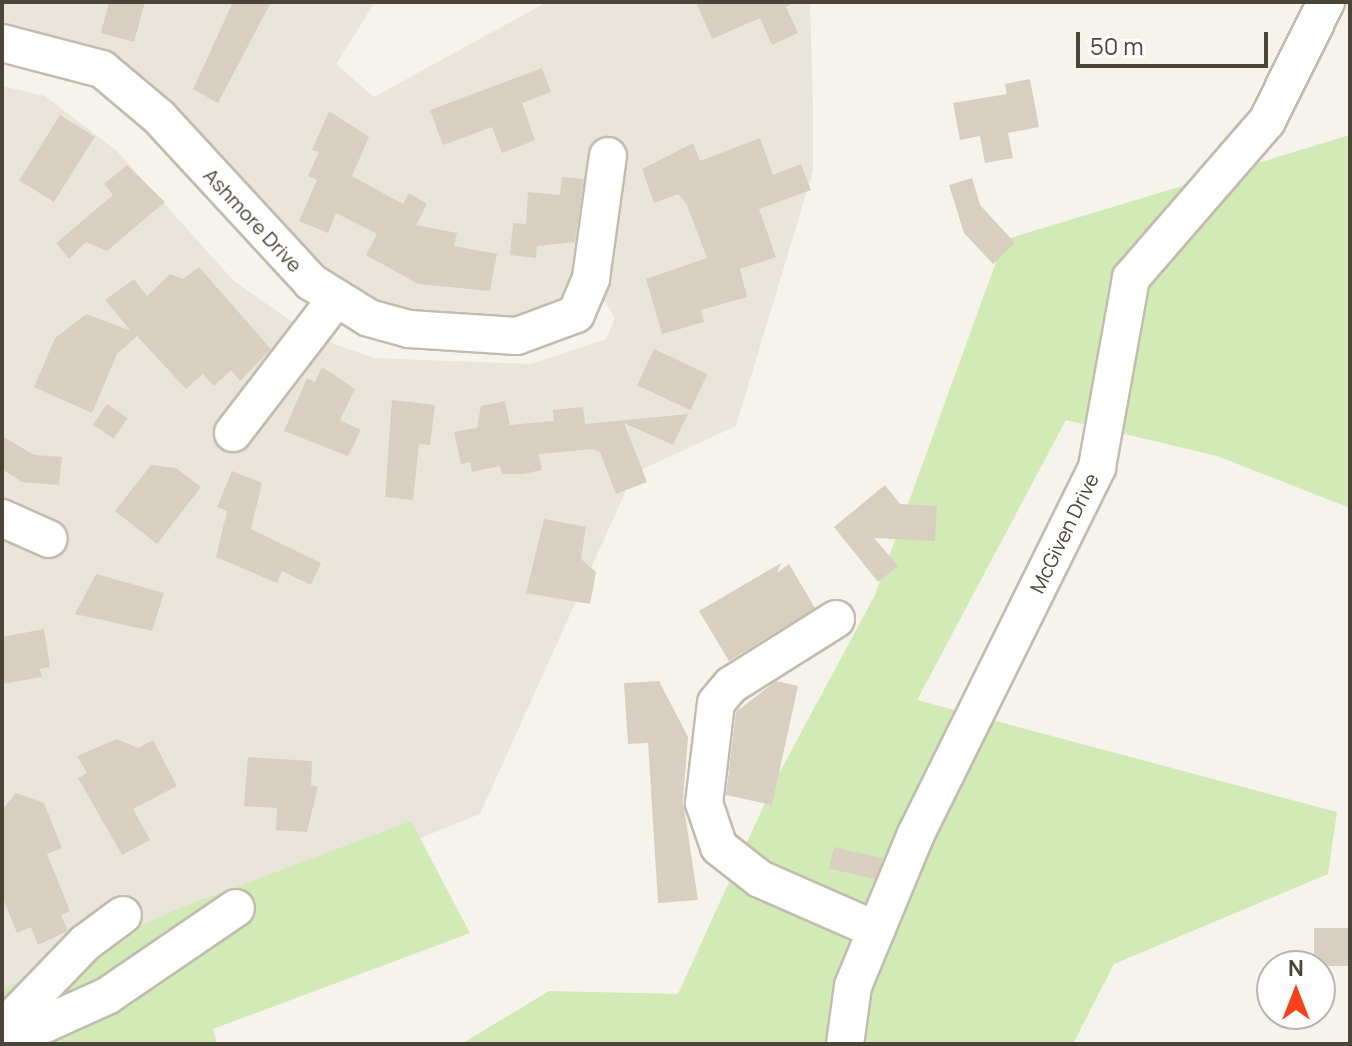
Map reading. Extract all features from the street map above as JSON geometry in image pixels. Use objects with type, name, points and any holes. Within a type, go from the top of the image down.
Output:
[{"type":"street","name":"McGiven Drive","points":[[845,1044],[853,986],[876,930],[1097,467],[1131,278],[1267,121],[1326,2]]},
{"type":"street","name":"Ashmore Drive","points":[[2,43],[79,60],[130,89],[287,259],[336,299],[369,318],[446,335],[517,336],[576,314],[591,278],[608,156]]},
{"type":"street","points":[[233,433],[336,299]]},
{"type":"street","points":[[2,518],[49,539]]},
{"type":"street","points":[[836,619],[731,685],[716,703],[704,803],[719,847],[760,879],[876,930]]},
{"type":"street","points":[[2,1030],[27,1032],[107,996],[236,908]]},
{"type":"street","points":[[2,1030],[85,943],[123,915]]},
{"type":"shaded area","points":[[2,2],[375,2],[336,64],[374,97],[547,2],[810,2],[813,171],[736,426],[634,473],[480,814],[2,1007],[2,86],[45,96],[116,150],[234,281],[312,336],[374,358],[531,364],[606,339],[615,318],[606,303],[587,297],[476,325],[378,313],[307,271],[168,114],[2,25]]},
{"type":"green space","points":[[1350,135],[1350,508],[1217,456],[1066,420],[917,700],[1337,812],[1328,874],[1114,964],[1073,1044],[461,1044],[549,991],[678,994],[775,781],[875,595],[1004,240]]},
{"type":"green space","points":[[411,821],[470,933],[213,1029],[217,1044],[2,1044],[2,989],[180,908]]},
{"type":"building","points":[[109,2],[145,2],[134,42],[101,33]]},
{"type":"building","points":[[233,2],[271,2],[218,103],[193,89]]},
{"type":"building","points":[[696,2],[796,2],[786,7],[798,33],[772,45],[760,18],[712,39]]},
{"type":"building","points":[[542,68],[551,92],[522,103],[535,140],[502,153],[492,127],[443,145],[430,110]]},
{"type":"building","points":[[1030,79],[1039,127],[1008,133],[1013,158],[985,163],[980,136],[960,140],[953,103],[1007,94],[1005,84]]},
{"type":"building","points":[[329,111],[369,137],[352,176],[403,204],[409,193],[427,204],[416,225],[457,233],[454,246],[497,254],[490,291],[418,284],[366,255],[377,234],[336,213],[328,233],[299,221],[317,180],[308,176],[319,152],[312,150]]},
{"type":"building","points":[[60,115],[95,137],[54,202],[19,180]]},
{"type":"building","points":[[760,138],[773,175],[801,164],[811,190],[759,209],[776,257],[740,269],[747,297],[701,310],[704,322],[662,334],[646,279],[707,258],[687,205],[678,194],[654,203],[642,169],[693,143],[700,161]]},
{"type":"building","points":[[127,165],[165,202],[107,251],[86,242],[69,259],[56,243],[113,195],[104,184]]},
{"type":"building","points":[[562,177],[584,179],[575,242],[537,246],[536,258],[510,255],[513,223],[526,224],[528,192],[560,195]]},
{"type":"building","points":[[972,178],[980,205],[1015,243],[993,264],[964,233],[949,185]]},
{"type":"building","points":[[199,267],[271,349],[240,381],[231,370],[214,386],[203,374],[186,389],[137,336],[117,354],[92,413],[34,387],[55,338],[86,314],[131,331],[105,300],[134,279],[147,296],[170,274],[183,279]]},
{"type":"building","points":[[654,349],[707,374],[691,410],[637,385]]},
{"type":"building","points":[[322,367],[355,389],[340,420],[361,430],[348,456],[284,431],[307,378],[315,382]]},
{"type":"building","points":[[392,400],[435,405],[430,445],[419,444],[413,500],[385,497]]},
{"type":"building","points":[[505,401],[510,425],[554,421],[553,410],[583,407],[585,424],[688,414],[673,445],[624,423],[647,482],[616,494],[600,452],[592,449],[539,454],[542,470],[523,474],[502,474],[500,466],[472,472],[470,462],[461,464],[454,432],[477,428],[481,406]]},
{"type":"building","points":[[107,404],[128,418],[114,439],[93,425]]},
{"type":"building","points":[[2,436],[34,455],[62,457],[59,485],[22,482],[2,469]]},
{"type":"building","points":[[151,465],[176,468],[201,487],[157,544],[115,511]]},
{"type":"building","points":[[232,471],[262,483],[251,529],[321,563],[311,585],[282,571],[277,583],[216,557],[227,511],[217,507]]},
{"type":"building","points":[[885,485],[900,504],[937,506],[935,541],[874,538],[898,566],[878,582],[834,527]]},
{"type":"building","points":[[544,519],[586,527],[581,559],[596,572],[590,604],[526,593]]},
{"type":"building","points":[[781,563],[777,573],[789,564],[815,608],[729,661],[699,611]]},
{"type":"building","points":[[96,574],[164,593],[152,631],[75,614]]},
{"type":"building","points":[[44,629],[50,667],[40,669],[42,677],[2,684],[2,637]]},
{"type":"building","points":[[659,681],[688,737],[683,801],[698,900],[658,903],[648,743],[628,744],[624,683]]},
{"type":"building","points":[[776,681],[798,686],[772,805],[726,795],[736,712]]},
{"type":"building","points":[[117,739],[138,748],[153,740],[177,786],[133,809],[150,840],[122,855],[78,778],[87,773],[77,756]]},
{"type":"building","points":[[248,757],[312,761],[311,786],[318,786],[307,832],[276,830],[277,808],[244,806]]},
{"type":"building","points":[[16,793],[44,803],[62,848],[47,854],[70,911],[61,915],[68,931],[38,945],[31,927],[17,933],[2,896],[2,810]]},
{"type":"building","points":[[834,847],[883,858],[878,880],[829,868]]},
{"type":"building","points":[[1314,928],[1350,928],[1350,966],[1336,966],[1336,950],[1314,950]]}]
